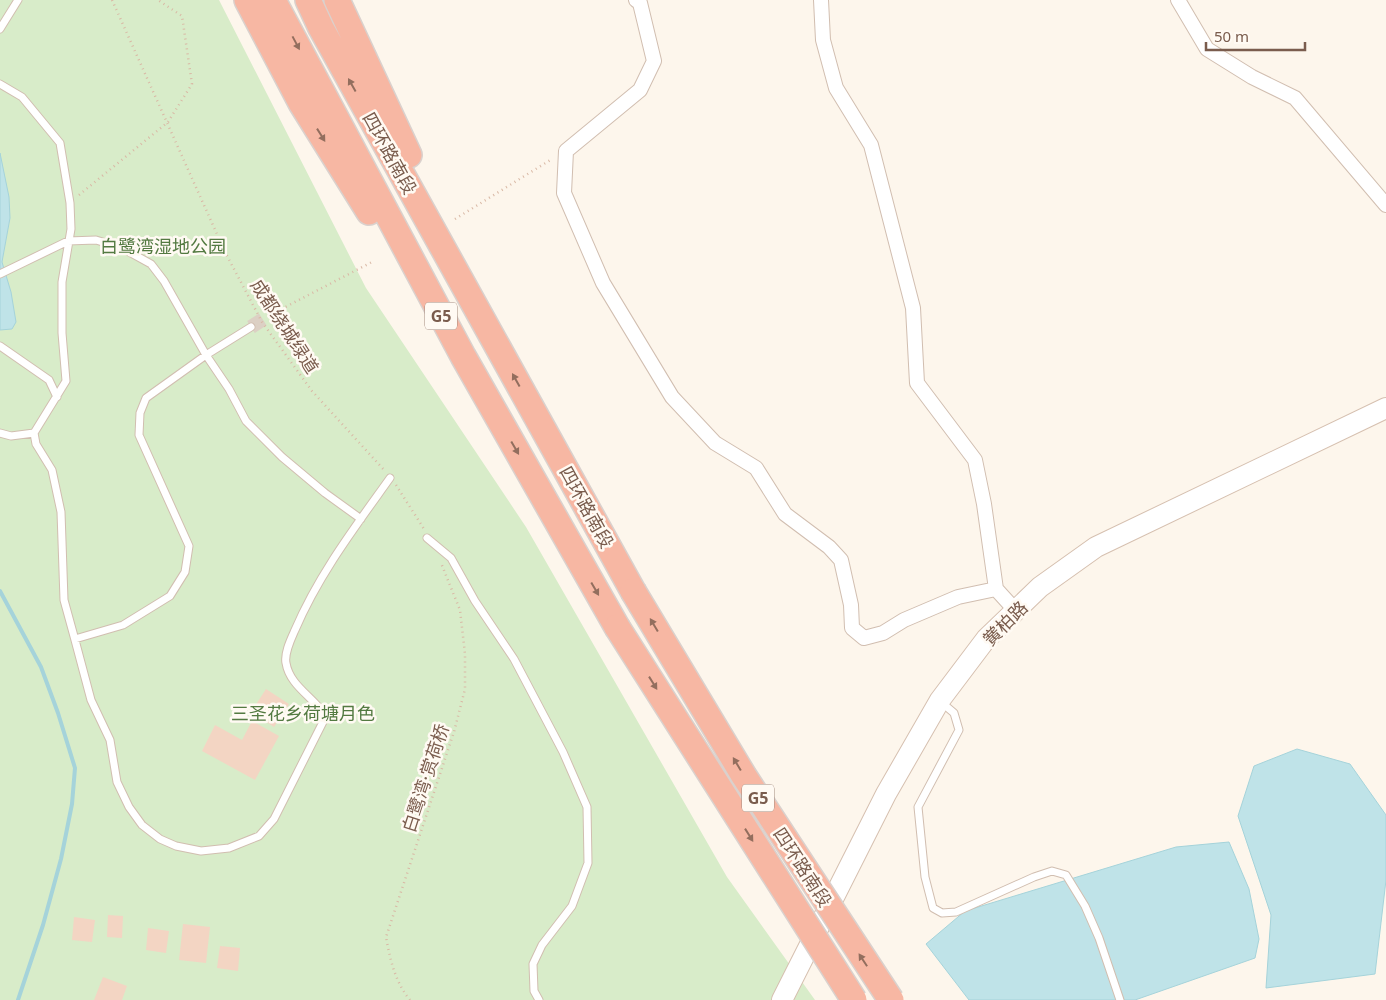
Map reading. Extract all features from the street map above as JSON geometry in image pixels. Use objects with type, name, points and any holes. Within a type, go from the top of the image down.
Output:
[{"type":"highway","points":[[247,0],[301,103],[502,425]]},
{"type":"highway","name":"四环路南段","points":[[273,0],[463,356],[617,627],[854,1000]]},
{"type":"highway","name":"四环路南段","points":[[308,0],[321,28],[633,591],[744,776],[891,1000]]},
{"type":"highway","points":[[337,0],[492,337]]},
{"type":"street","points":[[636,0],[640,3],[654,61],[640,90],[566,151],[564,193],[603,283],[672,397],[715,443],[756,468],[785,514],[829,547],[841,560],[851,605],[852,628],[864,638],[884,633],[904,620],[958,597],[996,589]]},
{"type":"street","points":[[821,0],[823,40],[836,88],[871,145],[913,308],[917,384],[975,460],[984,504],[996,589],[1016,611]]},
{"type":"street","points":[[1178,0],[1206,49],[1252,77],[1295,98],[1386,205]]},
{"type":"street","name":"黉柏路","points":[[782,1000],[886,794],[940,700],[986,639],[1040,587],[1096,548],[1386,408]]},
{"type":"lane","points":[[0,29],[18,0]]},
{"type":"lane","points":[[0,84],[22,98],[60,143],[70,203],[71,229],[62,282],[62,333],[66,381],[34,433],[36,444],[52,470],[61,512],[64,600],[92,700],[110,740],[117,782],[129,808],[142,825],[160,839],[176,846],[201,851],[229,848],[246,843],[259,836],[274,819],[325,718],[323,711],[300,691],[286,663],[289,644],[305,605],[331,560],[390,478]]},
{"type":"lane","points":[[0,274],[68,240],[96,240],[122,248],[151,264],[164,280],[246,421],[282,457],[325,493],[361,519]]},
{"type":"lane","points":[[75,640],[122,625],[138,616],[170,596],[184,572],[189,546],[139,435],[140,414],[146,398],[206,355],[251,327]]},
{"type":"lane","points":[[0,346],[49,380],[57,397]]},
{"type":"lane","points":[[0,433],[11,436],[34,433]]},
{"type":"lane","points":[[428,538],[451,558],[475,601],[514,659],[563,752],[587,807],[588,863],[572,906],[542,945],[533,964],[534,991],[539,1000]]},
{"type":"lane","points":[[940,700],[954,713],[959,730],[918,807],[925,878],[933,908],[942,913],[956,912],[1034,877],[1052,871],[1066,875],[1084,906],[1099,938],[1120,1000]]},
{"type":"path","name":"成都绕城绿道","points":[[112,0],[225,252],[262,322],[312,391],[406,498],[439,558]]},
{"type":"path","points":[[70,203],[168,122],[192,84],[182,16],[158,0]]},
{"type":"path","points":[[455,219],[566,151]]},
{"type":"path","points":[[268,316],[350,276],[372,262]]},
{"type":"path","name":"白鹭湾·赏荷桥","points":[[410,1000],[397,977],[390,958],[386,937],[454,732],[465,689],[465,654],[460,610],[439,558]]},
{"type":"green space","name":"三圣花乡荷塘月色","points":[[0,0],[219,0],[366,288],[526,527],[727,877],[815,1000],[0,1000]]},
{"type":"water","points":[[0,153],[9,197],[10,218],[2,262],[11,292],[16,322],[12,329],[0,330]]},
{"type":"water","points":[[1297,749],[1350,764],[1386,815],[1386,880],[1375,974],[1266,988],[1271,915],[1238,816],[1254,766]]},
{"type":"water","points":[[1229,842],[1249,889],[1259,939],[1255,958],[1135,1000],[969,1000],[926,944],[965,911],[1176,847]]},
{"type":"building","points":[[266,689],[289,704],[274,727],[251,712]]},
{"type":"building","points":[[252,721],[279,736],[255,780],[202,751],[215,725],[242,740]]},
{"type":"building","points":[[108,915],[123,916],[122,938],[107,937]]},
{"type":"building","points":[[74,917],[95,920],[92,942],[72,940]]},
{"type":"building","points":[[183,924],[210,927],[206,963],[179,960]]},
{"type":"building","points":[[148,928],[169,931],[166,953],[146,950]]},
{"type":"building","points":[[220,946],[240,948],[238,971],[217,968]]},
{"type":"building","points":[[103,977],[127,986],[122,1000],[94,1000]]},
{"type":"waterway","points":[[0,591],[41,667],[75,768],[72,804],[61,859],[43,925],[18,1000]]},
{"type":"tunnel","points":[[251,327],[268,316]]},
{"type":"park label","name":"白鹭湾湿地公园","points":[[163,246]]}]
